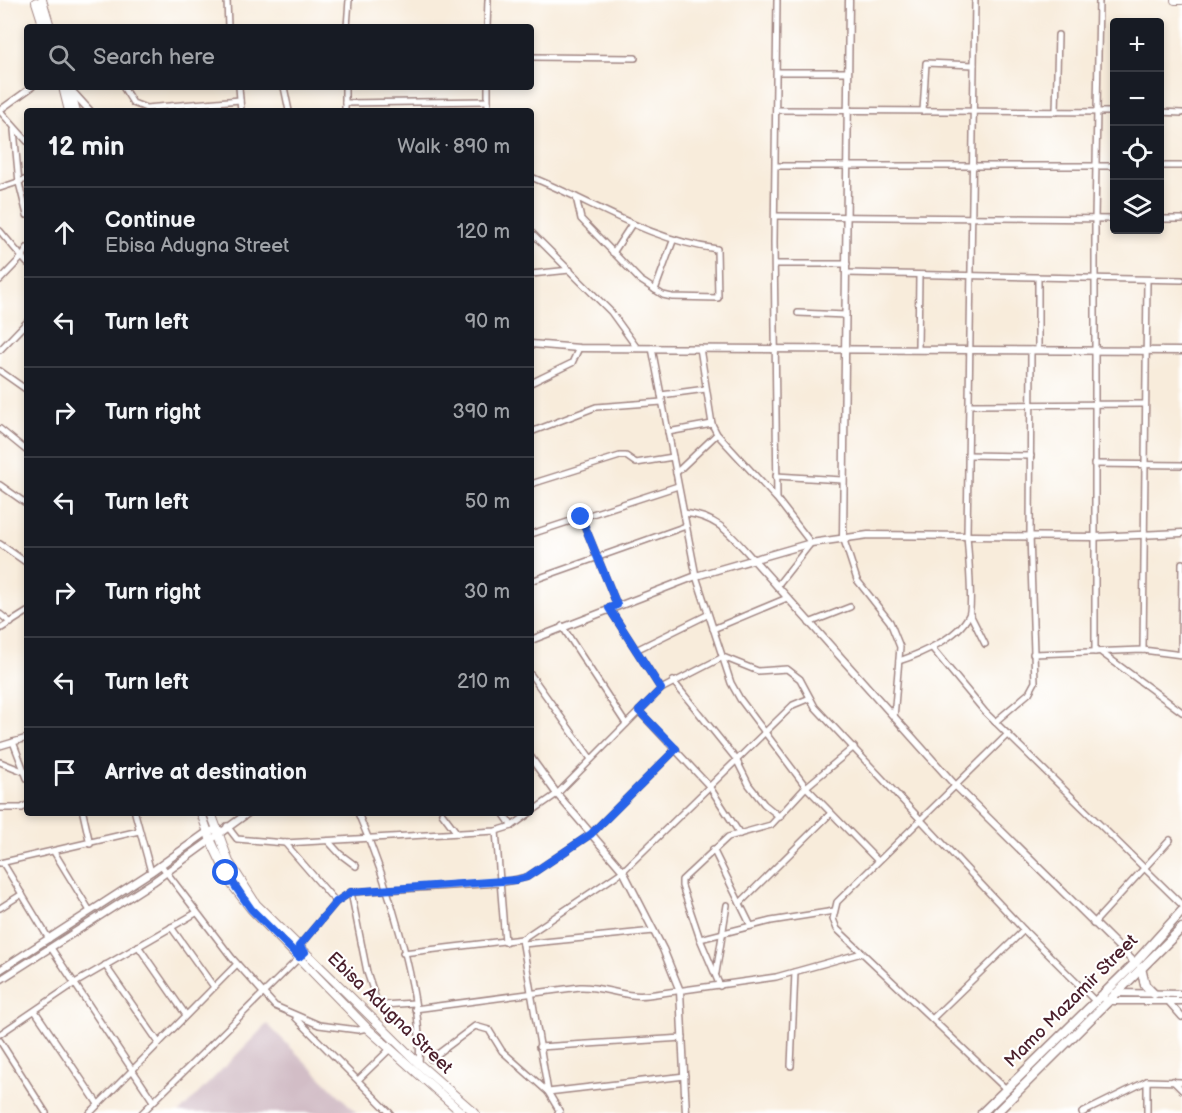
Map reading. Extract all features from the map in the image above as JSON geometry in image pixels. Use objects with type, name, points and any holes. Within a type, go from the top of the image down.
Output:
[{"type":"main road","points":[[38,0],[49,24]]},
{"type":"main road","points":[[38,0],[43,24]]},
{"type":"main road","points":[[1175,0],[1182,0]]},
{"type":"main road","points":[[67,90],[69,108]]},
{"type":"main road","points":[[68,90],[75,108]]},
{"type":"main road","name":"Ebisa Adugna Street","points":[[204,816],[217,832]]},
{"type":"main road","name":"Ebisa Adugna Street","points":[[212,816],[244,890],[301,951],[367,1028],[462,1113]]},
{"type":"main road","name":"Mamo Mazamir Street","points":[[1138,965],[1182,910]]},
{"type":"main road","name":"Mamo Mazamir Street","points":[[982,1113],[1101,999],[1182,928]]},
{"type":"main road","name":"Ebisa Adugna Street","points":[[301,951],[418,1064],[475,1113]]},
{"type":"main road","points":[[1138,965],[1145,985],[1158,994]]},
{"type":"main road","name":"Mamo Mazamir Street","points":[[996,1113],[1101,999]]},
{"type":"street","points":[[227,0],[228,24]]},
{"type":"street","points":[[346,24],[349,0]]},
{"type":"street","points":[[488,0],[488,24]]},
{"type":"street","points":[[777,0],[774,348],[777,499]]},
{"type":"street","points":[[849,0],[843,537],[857,580],[895,632],[900,646],[894,718]]},
{"type":"street","points":[[975,0],[972,348],[967,535],[970,614],[985,644]]},
{"type":"street","points":[[1098,652],[1094,537],[1094,350],[1099,0]]},
{"type":"street","points":[[1056,112],[1058,35]]},
{"type":"street","points":[[534,57],[635,58]]},
{"type":"street","points":[[923,111],[926,63],[974,65]]},
{"type":"street","points":[[777,72],[848,72]]},
{"type":"street","points":[[24,138],[14,130],[0,110],[28,90]]},
{"type":"street","points":[[70,90],[87,108]]},
{"type":"street","points":[[125,90],[133,103],[146,108],[240,100]]},
{"type":"street","points":[[239,90],[241,108]]},
{"type":"street","points":[[285,90],[288,108]]},
{"type":"street","points":[[345,90],[345,108]]},
{"type":"street","points":[[488,90],[488,108]]},
{"type":"street","points":[[345,103],[488,100]]},
{"type":"street","points":[[422,102],[423,108]]},
{"type":"street","points":[[776,110],[1110,112]]},
{"type":"street","points":[[1164,112],[1182,112]]},
{"type":"street","points":[[14,130],[19,183],[24,203]]},
{"type":"street","points":[[776,166],[1110,166]]},
{"type":"street","points":[[1164,166],[1182,166]]},
{"type":"street","points":[[534,178],[576,197],[632,224],[674,241],[717,249],[718,298],[672,297],[640,280],[581,219],[576,197]]},
{"type":"street","points":[[0,188],[24,180]]},
{"type":"street","points":[[775,216],[1110,219]]},
{"type":"street","points":[[1164,219],[1182,219]]},
{"type":"street","points":[[613,253],[632,224]]},
{"type":"street","points":[[0,231],[23,256],[0,280]]},
{"type":"street","points":[[534,235],[611,312],[637,348]]},
{"type":"street","points":[[655,290],[674,241]]},
{"type":"street","points":[[775,264],[847,264]]},
{"type":"street","points":[[534,274],[570,270]]},
{"type":"street","points":[[846,273],[971,278],[1182,280]]},
{"type":"street","points":[[918,348],[919,276]]},
{"type":"street","points":[[995,722],[1029,693],[1035,682],[1030,456],[1038,278]]},
{"type":"street","points":[[1143,650],[1147,280]]},
{"type":"street","points":[[798,313],[846,315]]},
{"type":"street","points":[[0,350],[24,325]]},
{"type":"street","points":[[534,344],[579,348],[972,348],[1182,351]]},
{"type":"street","points":[[534,381],[572,363],[579,348]]},
{"type":"street","points":[[652,348],[696,576],[707,615],[735,692],[806,787],[877,860]]},
{"type":"street","points":[[700,348],[712,424],[717,434],[777,499],[811,543]]},
{"type":"street","points":[[0,371],[24,388]]},
{"type":"street","points":[[661,395],[706,389]]},
{"type":"street","points":[[534,429],[596,407],[662,402]]},
{"type":"street","points":[[969,405],[1145,404]]},
{"type":"street","points":[[668,432],[712,424]]},
{"type":"street","points":[[0,429],[24,449]]},
{"type":"street","points":[[676,473],[717,434]]},
{"type":"street","points":[[968,455],[1030,456]]},
{"type":"street","points":[[534,483],[620,456],[626,456],[636,462],[673,457]]},
{"type":"street","points":[[1094,464],[1182,465]]},
{"type":"street","points":[[776,476],[842,480]]},
{"type":"street","points":[[0,485],[24,502]]},
{"type":"street","points":[[534,533],[678,486]]},
{"type":"street","points":[[684,513],[703,515],[716,521],[753,559],[954,784],[1093,924],[1138,965]]},
{"type":"street","points":[[581,517],[617,605]]},
{"type":"street","points":[[534,580],[686,526]]},
{"type":"street","points":[[534,639],[696,576],[811,543],[843,537],[1030,535],[1094,537],[1182,533]]},
{"type":"street","points":[[777,586],[811,543]]},
{"type":"street","points":[[0,544],[24,560]]},
{"type":"street","points":[[1033,654],[1143,650],[1182,654],[1182,563]]},
{"type":"street","points":[[713,629],[787,598]]},
{"type":"street","points":[[809,623],[850,607]]},
{"type":"street","points":[[609,608],[661,689]]},
{"type":"street","points":[[0,614],[11,623]]},
{"type":"street","points":[[0,629],[24,614]]},
{"type":"street","points":[[898,661],[932,648],[962,625],[970,614]]},
{"type":"street","points":[[636,650],[707,615]]},
{"type":"street","points":[[562,626],[626,724]]},
{"type":"street","points":[[932,648],[971,698],[1182,905]]},
{"type":"street","points":[[1098,652],[1182,712]]},
{"type":"street","points":[[534,810],[556,794],[661,689],[673,681],[723,657],[758,671],[780,669],[794,672],[810,698],[1024,930],[1101,999],[1182,1001]]},
{"type":"street","points":[[534,679],[591,759]]},
{"type":"street","points":[[673,681],[736,759],[749,785],[780,817]]},
{"type":"street","points":[[522,942],[623,871],[793,705],[810,698]]},
{"type":"street","points":[[639,711],[709,786],[740,834]]},
{"type":"street","points":[[1008,734],[877,860],[837,902],[834,911],[837,929],[1013,1096]]},
{"type":"street","points":[[0,746],[24,739]]},
{"type":"street","points":[[13,742],[24,770]]},
{"type":"street","points":[[720,986],[700,939],[682,880],[728,837],[771,825],[806,787],[854,747]]},
{"type":"street","points":[[142,1113],[301,951],[336,902],[351,892],[500,883],[527,877],[591,834],[676,749]]},
{"type":"street","points":[[0,762],[24,774]]},
{"type":"street","points":[[534,762],[556,794],[623,871],[654,931],[680,991],[686,1113]]},
{"type":"street","points":[[0,808],[24,807]]},
{"type":"street","points":[[740,903],[831,813]]},
{"type":"street","points":[[84,816],[90,844]]},
{"type":"street","points":[[136,816],[151,872]]},
{"type":"street","points":[[0,970],[161,865],[243,816]]},
{"type":"street","points":[[359,816],[386,889],[403,953],[419,1030],[418,1064]]},
{"type":"street","points":[[444,816],[457,833]]},
{"type":"street","points":[[505,816],[512,826]]},
{"type":"street","points":[[217,832],[237,839],[285,843],[328,841],[496,831],[512,826],[526,816]]},
{"type":"street","points":[[49,939],[1,863],[139,831]]},
{"type":"street","points":[[496,831],[505,942]]},
{"type":"street","points":[[0,980],[166,872],[217,832]]},
{"type":"street","points":[[1093,924],[1170,840]]},
{"type":"street","points":[[328,841],[340,855],[356,866]]},
{"type":"street","points":[[285,843],[336,902]]},
{"type":"street","points":[[713,849],[751,926]]},
{"type":"street","points":[[54,852],[90,912]]},
{"type":"street","points":[[161,865],[196,913],[275,1006],[319,1025],[358,1030],[367,1028]]},
{"type":"street","points":[[351,892],[367,972],[377,1002],[383,1005],[415,1006],[587,987],[638,996],[720,986],[795,972],[862,953]]},
{"type":"street","points":[[0,908],[22,894]]},
{"type":"street","points":[[716,975],[727,905]]},
{"type":"street","points":[[700,939],[751,926],[834,911]]},
{"type":"street","points":[[0,1034],[75,983],[196,913]]},
{"type":"street","points":[[171,927],[214,987]]},
{"type":"street","points":[[932,1019],[1024,930]]},
{"type":"street","points":[[403,953],[505,942],[654,931]]},
{"type":"street","points":[[522,942],[548,1092]]},
{"type":"street","points":[[138,946],[186,1015]]},
{"type":"street","points":[[51,948],[153,1101]]},
{"type":"street","points":[[90,1113],[237,963]]},
{"type":"street","points":[[105,965],[159,1043]]},
{"type":"street","points":[[791,1066],[795,972]]},
{"type":"street","points":[[1112,991],[1182,994]]},
{"type":"street","points":[[1158,994],[1182,1017]]},
{"type":"street","points":[[35,1011],[98,1104]]},
{"type":"street","points":[[294,1015],[390,1113]]},
{"type":"street","points":[[431,1059],[476,1026],[489,1030],[502,1051],[548,1092],[560,1112]]},
{"type":"street","points":[[539,1047],[683,1038]]},
{"type":"street","points":[[0,1041],[46,1113]]},
{"type":"street","points":[[358,1080],[390,1049]]},
{"type":"street","points":[[548,1092],[685,1076]]},
{"type":"street","points":[[1173,1081],[1182,1090]]},
{"type":"street","points":[[1147,1082],[1147,1113]]},
{"type":"street","points":[[1082,1113],[1147,1082],[1182,1082]]},
{"type":"shaded area","points":[[267,1024],[357,1113],[179,1113]]},
{"type":"route","points":[[226,873],[232,885],[251,909],[299,957],[305,952],[299,946],[336,902],[351,892],[500,883],[527,877],[591,834],[676,749],[639,711],[661,689],[609,608],[617,605],[581,517]]}]
